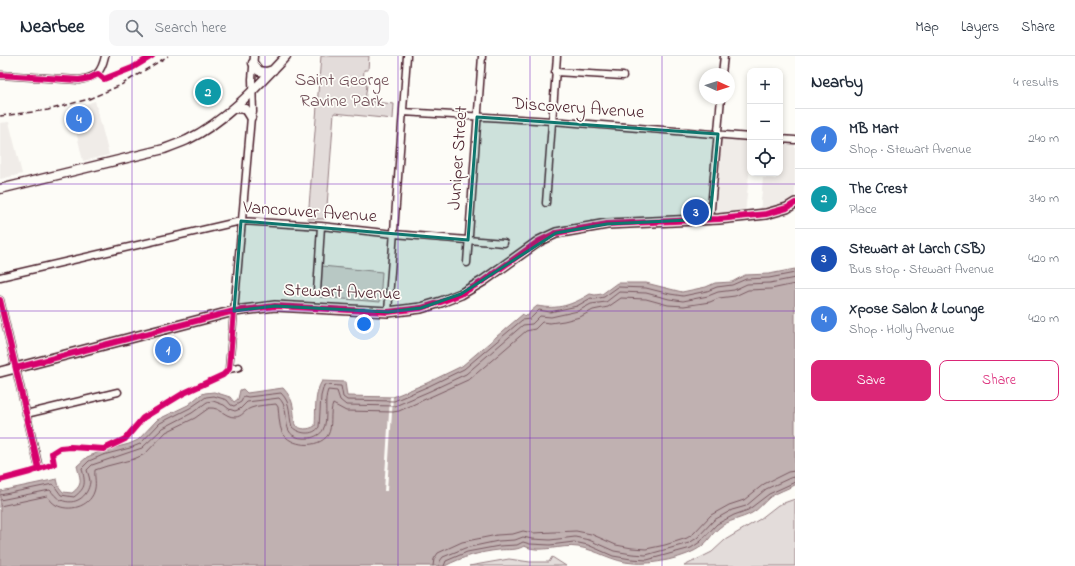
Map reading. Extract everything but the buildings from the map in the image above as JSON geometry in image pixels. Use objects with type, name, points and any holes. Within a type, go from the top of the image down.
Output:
[{"type":"highway","name":"Stewart Avenue","points":[[0,372],[234,311],[275,306],[388,312],[421,308],[461,294],[483,281],[539,241],[556,233],[602,225],[710,219],[766,214],[787,208],[795,203]]},
{"type":"main road","points":[[0,189],[164,149],[187,139],[235,108],[286,56]]},
{"type":"main road","points":[[254,59],[259,71],[266,72],[273,70]]},
{"type":"main road","points":[[235,108],[246,108],[251,117]]},
{"type":"street","points":[[0,75],[79,80],[90,78],[98,74],[103,66],[105,56]]},
{"type":"street","points":[[388,312],[407,56]]},
{"type":"street","name":"Juniper Street","points":[[466,263],[482,56]]},
{"type":"street","points":[[546,203],[557,56]]},
{"type":"street","points":[[723,68],[724,56]]},
{"type":"street","points":[[239,368],[229,368],[241,221],[251,117],[253,112],[254,59]]},
{"type":"street","points":[[555,72],[623,76]]},
{"type":"street","points":[[710,219],[720,104]]},
{"type":"street","name":"Discovery Avenue","points":[[403,112],[552,121],[747,137]]},
{"type":"street","points":[[783,139],[795,140]]},
{"type":"street","name":"Vancouver Avenue","points":[[0,277],[241,221],[321,226],[394,234],[504,243]]},
{"type":"street","points":[[317,292],[321,226]]},
{"type":"street","points":[[0,300],[38,464]]},
{"type":"street","points":[[26,414],[118,392]]},
{"type":"highlighted area","points":[[477,117],[718,134],[710,219],[607,224],[556,233],[461,294],[421,308],[388,312],[275,306],[234,311],[241,221],[468,240]]},
{"type":"shaded area","points":[[95,101],[109,155],[83,161],[71,109]]},
{"type":"shaded area","points":[[9,122],[22,174],[0,179],[0,123]]},
{"type":"shaded area","points":[[718,135],[747,138],[747,176],[749,176],[745,215],[712,218]]},
{"type":"shaded area","points":[[783,140],[795,141],[795,202],[760,213],[763,178],[776,179],[776,176],[783,176]]},
{"type":"green space","name":"Saint George Ravine Park","points":[[321,56],[369,56],[368,70],[364,70],[363,84],[367,85],[365,101],[394,104],[393,119],[334,113],[326,219],[308,219]]},
{"type":"green space","points":[[322,266],[382,272],[380,302],[319,297]]},
{"type":"green space","points":[[795,499],[795,566],[684,566],[712,552],[725,540],[760,519],[778,505]]},
{"type":"green space","points":[[552,557],[566,566],[469,566],[509,559],[530,562],[549,562]]},
{"type":"water","points":[[795,269],[795,485],[770,497],[752,513],[723,525],[707,542],[687,554],[659,562],[633,563],[578,547],[571,546],[537,549],[524,546],[515,549],[485,552],[458,560],[445,566],[0,566],[0,491],[57,479],[59,487],[63,492],[72,493],[80,484],[77,466],[87,457],[138,440],[157,420],[188,405],[200,395],[205,393],[214,392],[230,397],[234,402],[238,399],[240,390],[243,389],[247,393],[283,388],[292,401],[295,425],[302,429],[310,428],[315,426],[317,397],[319,386],[322,381],[345,382],[347,396],[393,397],[462,366],[523,314],[528,316],[537,306],[565,306],[590,294],[602,294],[617,283],[646,283],[682,292],[706,287],[715,283],[732,282],[745,275],[769,274]]},
{"type":"pier","points":[[390,397],[393,397],[387,491],[384,491]]},
{"type":"railway","points":[[0,116],[48,110],[89,99],[121,85],[168,56]]},
{"type":"cycle path","points":[[0,75],[79,80],[90,78],[98,74],[104,79],[132,68],[152,56]]},
{"type":"cycle path","points":[[16,368],[234,311],[275,306],[388,312],[421,308],[461,294],[483,281],[539,241],[556,233],[607,224],[719,219],[766,214],[787,208],[795,203]]},
{"type":"cycle path","points":[[0,300],[39,469]]},
{"type":"cycle path","points":[[0,480],[54,464],[52,453],[60,448],[71,447],[104,449],[125,439],[143,418],[184,393],[223,375],[229,369],[234,311]]},
{"type":"place","name":"The Crest","points":[[208,92]]},
{"type":"place","name":"Xpose Salon & Lounge","points":[[79,119]]},
{"type":"place","name":"Stewart at Larch (SB)","points":[[696,212]]},
{"type":"place","name":"MB Mart","points":[[168,350]]}]
